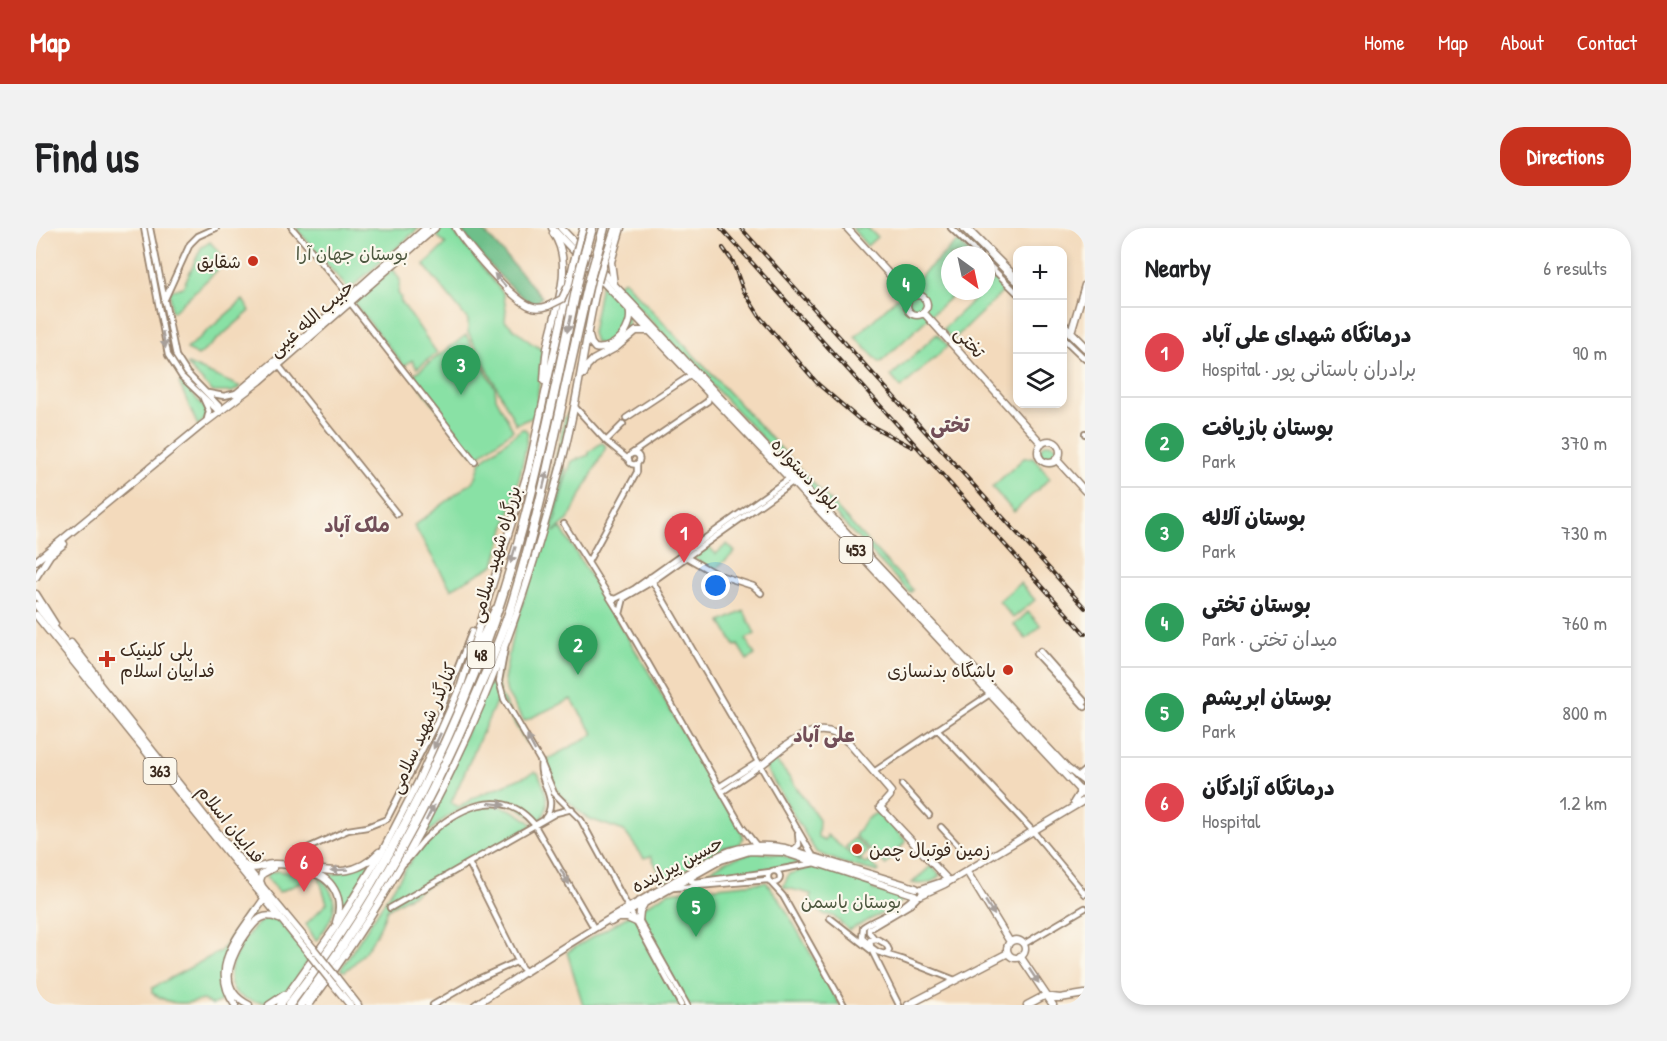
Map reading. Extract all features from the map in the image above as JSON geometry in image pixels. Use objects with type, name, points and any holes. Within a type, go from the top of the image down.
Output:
[{"type":"highway","name":"بزرگراه شهید سلامی","points":[[290,1005],[327,953],[393,848],[448,737],[487,640],[524,519],[591,228]]},
{"type":"highway","name":"48","points":[[598,250],[604,228]]},
{"type":"highway","points":[[598,250],[609,228]]},
{"type":"highway","points":[[957,228],[975,246]]},
{"type":"highway","points":[[965,228],[1013,276]]},
{"type":"highway","name":"بزرگراه شهید سلامی","points":[[301,1005],[362,917],[405,845],[456,741],[509,613],[553,451],[598,250]]},
{"type":"highway","points":[[995,266],[1013,283]]},
{"type":"highway","points":[[1067,329],[1085,347]]},
{"type":"highway","points":[[1067,330],[1085,354]]},
{"type":"highway","points":[[524,519],[530,478],[528,471]]},
{"type":"main road","name":"حبیب الله غیبی","points":[[36,561],[259,379],[426,228]]},
{"type":"main road","name":"حبیب الله غیبی","points":[[220,410],[238,393],[279,366],[349,299],[435,228]]},
{"type":"main road","points":[[456,228],[506,287],[520,300],[536,308],[548,306],[562,299],[568,286]]},
{"type":"main road","points":[[543,407],[547,347],[561,287],[563,260],[550,228]]},
{"type":"main road","name":"بلوار دستواره","points":[[550,228],[1084,784],[1085,797]]},
{"type":"main road","name":"بلوار دستواره","points":[[561,228],[990,694],[1084,784]]},
{"type":"main road","name":"کنارگذر شهید سلامی","points":[[280,1005],[347,909],[387,842],[418,782],[461,686],[528,471],[568,286],[583,228]]},
{"type":"main road","points":[[309,1005],[341,963],[400,867],[453,768],[506,643],[539,543],[575,407],[591,313],[615,228]]},
{"type":"main road","points":[[614,284],[611,262],[621,228]]},
{"type":"main road","points":[[847,228],[910,297]]},
{"type":"main road","points":[[1067,330],[1085,285]]},
{"type":"main road","points":[[916,295],[925,298],[927,307],[924,313],[918,316],[909,312],[906,306],[910,297],[916,295]]},
{"type":"main road","points":[[591,313],[591,343],[595,348],[603,349],[618,339],[628,327],[631,320],[627,306]]},
{"type":"main road","name":"تختی","points":[[924,313],[1042,444]]},
{"type":"main road","points":[[579,386],[587,366],[593,360],[617,346],[636,331],[650,331]]},
{"type":"main road","points":[[1050,441],[1056,444],[1059,453],[1056,459],[1047,462],[1041,459],[1038,450],[1042,444],[1050,441]]},
{"type":"main road","points":[[1056,459],[1085,491]]},
{"type":"main road","name":"حبیب الله غیبی","points":[[36,577],[50,555],[91,520],[99,510]]},
{"type":"main road","points":[[536,514],[539,543]]},
{"type":"main road","points":[[36,566],[50,555]]},
{"type":"main road","points":[[36,585],[50,555]]},
{"type":"main road","points":[[36,594],[63,634],[96,675],[99,686]]},
{"type":"main road","points":[[461,686],[490,618],[499,604]]},
{"type":"main road","name":"فداییان اسلام","points":[[36,606],[264,889],[335,981],[358,1005]]},
{"type":"main road","name":"فداییان اسلام","points":[[36,615],[286,926],[312,952]]},
{"type":"main road","points":[[759,764],[803,735],[815,731],[825,731],[846,740],[891,792],[880,807],[948,880]]},
{"type":"main road","points":[[1074,802],[1084,784]]},
{"type":"main road","points":[[1032,831],[1085,797]]},
{"type":"main road","points":[[918,893],[959,874],[1085,797]]},
{"type":"main road","points":[[242,862],[251,868],[274,864],[336,871],[355,868],[371,859],[387,842]]},
{"type":"main road","name":"حسین پیراینده","points":[[475,1005],[594,928],[720,856],[743,847],[770,845],[793,850],[814,860]]},
{"type":"main road","name":"حسین پیراینده","points":[[482,1005],[632,907],[645,904],[727,858],[750,851],[780,852],[814,860],[918,893]]},
{"type":"main road","points":[[969,875],[974,865]]},
{"type":"main road","points":[[264,889],[261,877],[272,868],[313,873],[327,879],[334,889],[339,906],[338,916],[325,941]]},
{"type":"main road","points":[[959,874],[969,875]]},
{"type":"main road","points":[[969,875],[1010,942]]},
{"type":"main road","points":[[235,1005],[224,986],[224,966],[233,945],[264,899]]},
{"type":"main road","points":[[625,899],[632,907]]},
{"type":"main road","points":[[616,919],[638,921],[640,911],[645,904]]},
{"type":"main road","points":[[249,1005],[237,997],[230,984],[228,972],[236,951],[260,918],[274,917],[286,926]]},
{"type":"main road","points":[[1017,940],[1024,944],[1024,952],[1020,956],[1015,957],[1008,953],[1007,948],[1010,942],[1017,940]]},
{"type":"main road","points":[[908,1005],[1008,953]]},
{"type":"main road","points":[[1020,956],[1053,1005]]},
{"type":"main road","points":[[269,1005],[280,999],[303,974]]},
{"type":"main road","name":"فداییان اسلام","points":[[335,981],[350,1005]]},
{"type":"main road","points":[[1027,1005],[1047,996],[1060,998],[1085,994]]},
{"type":"street","points":[[144,228],[176,356],[180,365],[220,410]]},
{"type":"street","points":[[150,228],[162,284],[161,301]]},
{"type":"street","points":[[161,301],[170,288],[190,244],[198,236],[216,228]]},
{"type":"street","points":[[292,228],[475,462]]},
{"type":"street","points":[[951,228],[970,246]]},
{"type":"street","points":[[969,228],[1013,271]]},
{"type":"street","points":[[995,271],[1013,289]]},
{"type":"street","points":[[162,284],[170,288]]},
{"type":"street","points":[[1067,330],[1085,342]]},
{"type":"street","points":[[1067,342],[1085,359]]},
{"type":"street","points":[[279,366],[397,514]]},
{"type":"street","points":[[626,418],[691,375]]},
{"type":"street","points":[[203,393],[224,396],[238,393]]},
{"type":"street","points":[[203,393],[208,406],[204,422]]},
{"type":"street","points":[[631,455],[708,401],[709,394]]},
{"type":"street","points":[[575,407],[606,441],[640,460],[637,465]]},
{"type":"street","points":[[606,441],[624,424]]},
{"type":"street","points":[[588,562],[637,472],[637,465],[631,455]]},
{"type":"street","points":[[637,472],[643,469]]},
{"type":"street","points":[[614,604],[686,557],[793,479]]},
{"type":"street","points":[[652,579],[793,479]]},
{"type":"street","points":[[564,524],[620,614],[742,827],[756,845]]},
{"type":"street","points":[[686,557],[716,574],[753,586],[761,593]]},
{"type":"street","points":[[652,579],[814,860],[793,868],[771,872],[696,882],[692,881],[692,877]]},
{"type":"street","points":[[610,598],[625,596]]},
{"type":"street","points":[[620,614],[625,596]]},
{"type":"street","points":[[301,868],[296,859],[299,852],[348,830],[367,827],[387,819],[436,723],[472,631]]},
{"type":"street","points":[[506,643],[499,678],[500,687],[541,762],[554,794],[581,820],[625,899]]},
{"type":"street","points":[[1085,702],[1038,652],[1085,707]]},
{"type":"street","points":[[874,771],[990,694]]},
{"type":"street","points":[[937,729],[1032,831],[1085,894]]},
{"type":"street","points":[[536,826],[547,816],[551,807],[549,793],[539,768],[541,762]]},
{"type":"street","points":[[719,787],[759,764]]},
{"type":"street","points":[[722,792],[759,764]]},
{"type":"street","points":[[1077,777],[1085,770]]},
{"type":"street","points":[[902,785],[929,815]]},
{"type":"street","points":[[400,867],[437,828],[461,811],[478,804],[493,803],[509,806],[528,816],[536,826],[594,928]]},
{"type":"street","points":[[390,908],[556,813],[572,809]]},
{"type":"street","points":[[742,827],[746,840],[743,847]]},
{"type":"street","points":[[941,827],[964,852]]},
{"type":"street","points":[[793,850],[799,845],[798,832]]},
{"type":"street","points":[[469,863],[526,972]]},
{"type":"street","points":[[674,888],[769,881],[776,883],[793,868]]},
{"type":"street","points":[[771,872],[777,872],[783,896]]},
{"type":"street","points":[[769,881],[771,872]]},
{"type":"street","points":[[769,881],[783,896],[844,1005]]},
{"type":"street","points":[[885,954],[889,950],[886,944],[874,938],[869,929],[911,904],[918,893]]},
{"type":"street","points":[[918,893],[912,899],[863,927],[862,938],[878,952],[958,981]]},
{"type":"street","points":[[632,907],[681,1005]]},
{"type":"street","points":[[1024,944],[1085,908]]},
{"type":"street","points":[[830,918],[872,951],[899,1005]]},
{"type":"street","points":[[638,921],[687,1005]]},
{"type":"street","points":[[871,947],[869,942],[874,938]]},
{"type":"street","points":[[433,1005],[501,968],[516,962],[520,964]]},
{"type":"green space","name":"بوستان جهان آرا","points":[[296,228],[419,228],[349,290]]},
{"type":"green space","points":[[443,228],[451,228],[503,293],[506,309],[505,321],[531,343],[542,349],[536,416],[516,424],[468,332],[468,320],[424,265],[446,244],[436,235]]},
{"type":"green space","points":[[460,228],[481,228],[542,297],[536,304],[519,294],[507,283],[473,246]]},
{"type":"green space","points":[[852,228],[868,228],[877,237],[867,246]]},
{"type":"green space","points":[[958,241],[963,246],[953,246]]},
{"type":"green space","points":[[210,242],[227,261],[173,312],[170,291],[183,287],[201,248]]},
{"type":"green space","points":[[941,257],[941,300],[947,300],[880,363],[855,337]]},
{"type":"green space","points":[[393,269],[400,280],[398,293],[400,300],[437,353],[417,368],[412,360],[404,366],[354,303]]},
{"type":"green space","points":[[997,277],[1007,288],[995,300],[995,279]]},
{"type":"green space","points":[[624,280],[913,590],[910,593],[617,285]]},
{"type":"green space","points":[[601,283],[627,310],[628,325],[616,339],[603,346],[595,342],[592,333]]},
{"type":"green space","points":[[243,300],[250,311],[198,356],[187,349]]},
{"type":"green space","points":[[974,300],[995,300],[953,340],[943,329]]},
{"type":"green space","points":[[937,334],[948,346],[901,388],[891,376]]},
{"type":"green space","points":[[466,335],[495,388],[496,398],[513,430],[480,455],[472,454],[412,376]]},
{"type":"green space","points":[[188,364],[241,387],[232,392],[213,392]]},
{"type":"green space","points":[[181,382],[206,409],[206,418],[198,426],[179,383]]},
{"type":"green space","points":[[573,407],[562,454],[549,489],[565,417]]},
{"type":"green space","points":[[522,429],[528,433],[522,466],[494,565],[451,589],[414,526],[471,483],[476,477],[481,461]]},
{"type":"green space","points":[[601,443],[606,447],[568,520],[553,532],[561,528],[648,671],[719,796],[741,828],[743,837],[740,844],[725,847],[664,882],[651,856],[644,858],[624,831],[587,818],[558,793],[544,761],[594,734],[571,699],[524,721],[507,694],[504,679],[511,642],[563,467],[566,469],[553,527],[572,461],[589,455],[589,452]]},
{"type":"green space","points":[[1049,443],[1055,446],[1058,452],[1055,458],[1049,461],[1043,458],[1040,452],[1043,446]]},
{"type":"green space","points":[[1033,457],[1050,478],[1014,512],[992,487],[1024,458]]},
{"type":"green space","points":[[706,544],[716,554],[727,544],[735,552],[713,571],[691,556]]},
{"type":"green space","points":[[1020,583],[1035,600],[1013,618],[999,601]]},
{"type":"green space","points":[[744,611],[755,634],[746,639],[755,655],[747,660],[738,645],[735,646],[721,622]]},
{"type":"green space","points":[[1028,612],[1041,626],[1026,639],[1014,625]]},
{"type":"green space","points":[[505,650],[497,682],[501,696],[528,742],[526,743],[503,704],[496,702],[451,803],[459,807],[475,797],[535,772],[538,773],[542,782],[547,801],[539,827],[534,820],[515,806],[499,802],[484,802],[469,806],[441,822],[409,856]]},
{"type":"green space","points":[[774,759],[819,819],[818,838],[825,841],[827,835],[859,861],[865,864],[868,862],[879,870],[878,872],[843,863],[816,852],[765,767]]},
{"type":"green space","points":[[491,805],[514,811],[533,825],[387,909],[376,935],[365,951],[352,966],[345,971],[340,970],[421,845],[460,814],[469,809]]},
{"type":"green space","points":[[876,813],[881,814],[906,841],[886,865],[855,836],[865,820]]},
{"type":"green space","name":"زمین فوتبال چمن","points":[[854,838],[868,851],[860,860],[846,847]]},
{"type":"green space","points":[[753,852],[779,854],[803,863],[696,879],[726,861]]},
{"type":"green space","points":[[377,856],[337,921],[338,892],[315,872],[335,874]]},
{"type":"green space","name":"بوستان یاسمن","points":[[814,866],[873,883],[873,890],[909,897],[849,930],[833,916],[823,914],[811,902],[811,894],[783,887],[789,874]]},
{"type":"green space","points":[[931,866],[940,875],[937,878],[927,883],[912,883]]},
{"type":"green space","points":[[278,871],[314,877],[279,892],[266,877],[269,873]]},
{"type":"green space","points":[[319,878],[332,894],[334,910],[316,941],[306,924],[327,903]]},
{"type":"green space","points":[[766,882],[780,900],[840,1005],[583,1005],[567,952],[669,892]]},
{"type":"green space","points":[[247,911],[253,914],[224,962],[222,974],[227,995],[233,1005],[228,1005],[224,1000],[212,1005],[203,1000],[176,1003],[152,993],[152,988],[221,951]]},
{"type":"green space","points":[[267,918],[278,920],[310,958],[289,988],[279,997],[274,1001],[260,1002],[246,999],[235,992],[230,980],[230,972],[241,944],[260,922]]},
{"type":"railway","points":[[721,228],[1085,634]]},
{"type":"railway","points":[[741,228],[1085,608]]},
{"type":"railway","points":[[723,248],[733,262],[743,290],[760,317],[818,384],[860,420],[912,447]]},
{"type":"place","name":"شقایق","points":[[253,261]]},
{"type":"place","name":"بوستان تختی","points":[[906,314]]},
{"type":"place","name":"بوستان آلاله","points":[[461,395]]},
{"type":"place","name":"درمانگاه شهدای علی آباد","points":[[684,563]]},
{"type":"place","name":"پلی کلینیک فداییان اسلام","points":[[107,659]]},
{"type":"place","name":"باشگاه بدنسازی","points":[[1008,670]]},
{"type":"place","name":"بوستان بازیافت","points":[[578,675]]},
{"type":"place","name":"زمین فوتبال چمن","points":[[857,849]]},
{"type":"place","name":"درمانگاه آزادگان","points":[[304,892]]},
{"type":"place","name":"بوستان ابریشم","points":[[696,937]]},
{"type":"district","name":"تختی","points":[[950,424]]},
{"type":"district","name":"ملک آباد","points":[[357,524]]},
{"type":"district","name":"علی آباد","points":[[824,734]]}]
